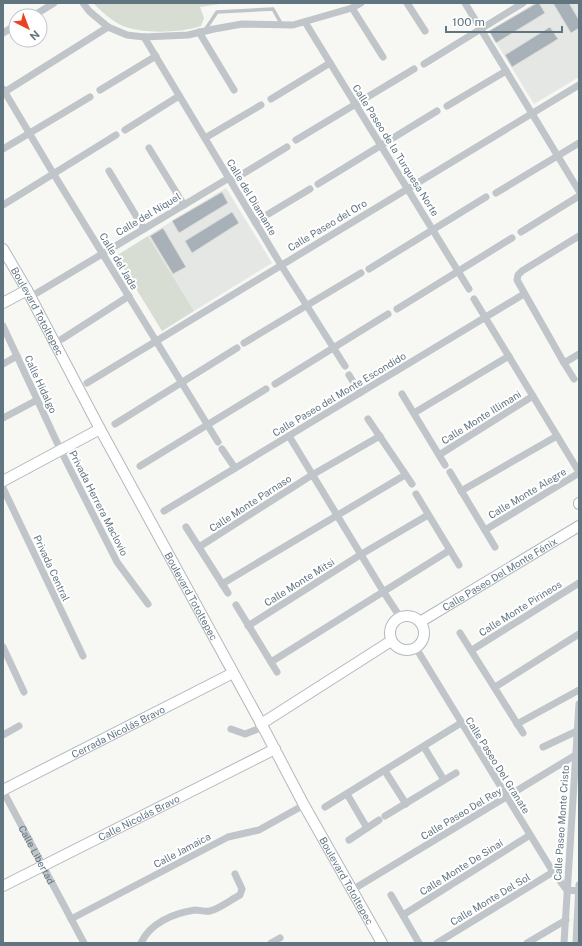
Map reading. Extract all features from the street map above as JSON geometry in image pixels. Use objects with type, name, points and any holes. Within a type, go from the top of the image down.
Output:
[{"type":"main road","name":"Boulevard Totoltepec","points":[[3,249],[32,292],[100,429],[262,725],[304,805],[382,943]]},
{"type":"main road","points":[[3,303],[32,292]]},
{"type":"main road","points":[[3,482],[100,429]]},
{"type":"main road","name":"Calle Paseo Del Monte Fénix","points":[[420,622],[579,526]]},
{"type":"main road","points":[[410,616],[420,622],[423,626],[424,636],[420,645],[416,648],[410,650],[399,649],[391,641],[390,630],[395,620],[410,616]]},
{"type":"main road","points":[[262,725],[391,641]]},
{"type":"main road","name":"Cerrada Nicolás Bravo","points":[[3,790],[233,673]]},
{"type":"main road","name":"Calle Nicolás Bravo","points":[[3,886],[274,749]]},
{"type":"street","points":[[83,3],[89,11],[108,27],[127,35],[144,37],[188,35],[242,24],[293,25],[352,8],[361,3]]},
{"type":"street","points":[[407,3],[425,32]]},
{"type":"street","points":[[465,3],[579,191]]},
{"type":"street","points":[[424,64],[480,28],[523,3]]},
{"type":"street","points":[[352,8],[383,57]]},
{"type":"street","name":"Calle Paseo de la Turquesa Norte","points":[[305,22],[469,289]]},
{"type":"street","points":[[3,91],[108,27]]},
{"type":"street","points":[[202,32],[234,90]]},
{"type":"street","name":"Calle del Diamante","points":[[144,37],[255,222],[345,366]]},
{"type":"street","points":[[100,90],[156,56]]},
{"type":"street","points":[[271,99],[330,63]]},
{"type":"street","points":[[296,140],[414,69]]},
{"type":"street","points":[[447,106],[506,71]]},
{"type":"street","name":"Calle Paseo del Oro","points":[[87,383],[579,85]]},
{"type":"street","name":"Calle del Jade","points":[[3,91],[235,468]]},
{"type":"street","points":[[125,130],[179,96]]},
{"type":"street","points":[[3,149],[90,97]]},
{"type":"street","points":[[205,138],[261,104]]},
{"type":"street","points":[[318,184],[437,111]]},
{"type":"street","points":[[3,205],[116,135]]},
{"type":"street","points":[[496,193],[579,143]]},
{"type":"street","name":"Calle del Níquel","points":[[32,292],[103,254],[184,204],[287,147]]},
{"type":"street","points":[[149,148],[184,204]]},
{"type":"street","points":[[109,171],[144,228]]},
{"type":"street","points":[[255,222],[310,189]]},
{"type":"street","points":[[521,232],[579,196]]},
{"type":"street","points":[[369,269],[486,197]]},
{"type":"street","points":[[574,379],[517,280],[518,275],[522,271],[579,236]]},
{"type":"street","points":[[397,308],[512,238]]},
{"type":"street","points":[[244,343],[361,273]]},
{"type":"street","name":"Calle Paseo del Monte Escondido","points":[[164,512],[524,294]]},
{"type":"street","points":[[62,339],[129,296]]},
{"type":"street","points":[[474,299],[579,473]]},
{"type":"street","points":[[276,384],[388,314]]},
{"type":"street","name":"Calle Hidalgo","points":[[3,326],[61,450]]},
{"type":"street","points":[[115,424],[237,348]]},
{"type":"street","points":[[564,363],[579,354]]},
{"type":"street","points":[[3,364],[17,356]]},
{"type":"street","points":[[414,413],[509,356]]},
{"type":"street","points":[[349,374],[360,393]]},
{"type":"street","points":[[140,466],[266,389]]},
{"type":"street","points":[[402,394],[446,465]]},
{"type":"street","name":"Calle Monte Illimani","points":[[439,455],[533,396]]},
{"type":"street","points":[[3,418],[37,400]]},
{"type":"street","points":[[368,419],[412,484]]},
{"type":"street","points":[[289,436],[360,555],[400,618]]},
{"type":"street","name":"Calle Monte Parnaso","points":[[199,547],[312,475],[380,436]]},
{"type":"street","points":[[461,491],[557,436]]},
{"type":"street","name":"Privada Herrera Maclovio","points":[[61,450],[117,562],[148,604]]},
{"type":"street","points":[[450,472],[495,547]]},
{"type":"street","name":"Calle Monte Alegre","points":[[485,530],[579,473]]},
{"type":"street","points":[[222,584],[405,474]]},
{"type":"street","name":"Privada Central","points":[[3,488],[82,656]]},
{"type":"street","points":[[416,494],[459,565]]},
{"type":"street","name":"Calle Monte Mitsi","points":[[248,626],[360,555],[428,515]]},
{"type":"street","points":[[186,527],[228,593]]},
{"type":"street","points":[[271,662],[450,550]]},
{"type":"street","name":"Calle Monte Pirineos","points":[[472,650],[579,583]]},
{"type":"street","points":[[236,605],[277,672]]},
{"type":"street","points":[[460,633],[523,733]]},
{"type":"street","points":[[495,687],[579,634]]},
{"type":"street","points":[[3,647],[24,692]]},
{"type":"street","name":"Calle Paseo Del Granate","points":[[416,648],[506,797],[566,890]]},
{"type":"street","points":[[517,724],[579,690]]},
{"type":"street","name":"Calle Paseo Monte Cristo","points":[[564,943],[566,890],[577,754],[579,704]]},
{"type":"street","points":[[325,807],[461,723]]},
{"type":"street","points":[[231,729],[245,734],[262,725]]},
{"type":"street","points":[[3,735],[19,726]]},
{"type":"street","points":[[543,747],[577,731]]},
{"type":"street","points":[[424,747],[444,780]]},
{"type":"street","name":"Calle Paseo Del Rey","points":[[352,890],[577,754]]},
{"type":"street","points":[[385,771],[406,804]]},
{"type":"street","points":[[349,840],[456,773]]},
{"type":"street","name":"Calle Libertad","points":[[3,790],[82,942]]},
{"type":"street","points":[[346,794],[367,828]]},
{"type":"street","name":"Calle Jamaica","points":[[71,919],[228,837],[259,830],[304,805]]},
{"type":"street","name":"Calle Monte De Sinaí","points":[[403,916],[530,835]]},
{"type":"street","name":"Calle Monte Del Sol","points":[[437,943],[553,872]]},
{"type":"street","points":[[141,943],[146,934],[166,918],[193,911],[211,911],[240,895],[242,890],[234,874]]},
{"type":"street","points":[[576,943],[579,886]]},
{"type":"street","points":[[566,890],[579,891]]},
{"type":"street","points":[[391,895],[419,943]]},
{"type":"street","points":[[527,943],[566,920]]},
{"type":"street","points":[[271,943],[280,938]]},
{"type":"lane","points":[[202,32],[217,12],[273,9],[282,25]]},
{"type":"shaded area","points":[[93,3],[226,3],[200,7],[204,18],[201,26],[183,30],[162,32],[131,29],[123,26],[111,19]]},
{"type":"shaded area","points":[[535,3],[578,3],[579,77],[534,104],[489,31]]},
{"type":"shaded area","points":[[226,188],[272,263],[194,311],[148,236]]},
{"type":"shaded area","points":[[148,236],[194,311],[162,331],[116,256]]},
{"type":"building","points":[[539,3],[545,13],[496,43],[489,31]]},
{"type":"building","points":[[553,3],[569,3],[579,20],[579,28],[571,33]]},
{"type":"building","points":[[550,27],[558,39],[512,67],[505,55]]},
{"type":"building","points":[[222,192],[228,203],[179,233],[172,221]]},
{"type":"building","points":[[232,212],[239,223],[192,253],[185,241]]},
{"type":"building","points":[[163,228],[186,267],[173,274],[150,236]]}]
